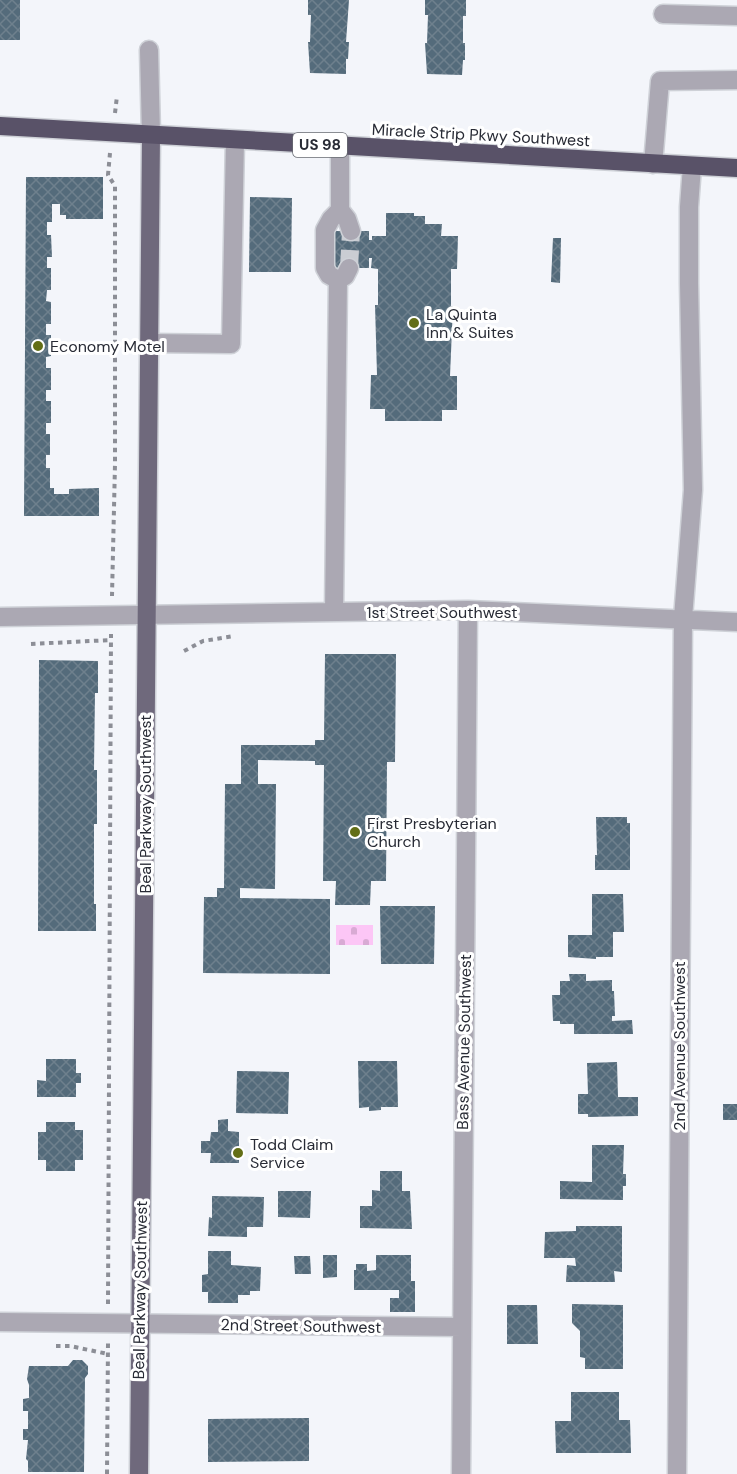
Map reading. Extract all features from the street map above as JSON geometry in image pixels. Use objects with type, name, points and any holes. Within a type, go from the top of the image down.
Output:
[{"type":"highway","name":"US 98","points":[[0,126],[151,135]]},
{"type":"highway","name":"Miracle Strip Pkwy Southwest","points":[[151,135],[737,168]]},
{"type":"main road","name":"Beal Parkway Southwest","points":[[139,1474],[151,135]]},
{"type":"street","points":[[663,14],[737,16]]},
{"type":"street","points":[[149,50],[151,135]]},
{"type":"street","points":[[653,164],[660,81],[737,80]]},
{"type":"street","points":[[149,343],[231,344],[235,140]]},
{"type":"street","points":[[340,146],[340,210],[347,219],[351,231]]},
{"type":"street","name":"2nd Avenue Southwest","points":[[676,1474],[683,618],[693,490],[689,283],[689,207],[692,166]]},
{"type":"street","points":[[334,612],[344,274],[329,275],[325,267],[325,230],[330,219],[340,210]]},
{"type":"street","name":"1st Street Southwest","points":[[0,617],[468,610],[737,622]]},
{"type":"street","name":"Bass Avenue Southwest","points":[[461,1474],[468,610]]},
{"type":"street","name":"2nd Street Southwest","points":[[0,1322],[462,1328]]},
{"type":"path","points":[[107,1474],[111,615],[115,464],[115,186],[108,175],[117,96]]},
{"type":"path","points":[[31,644],[111,640]]},
{"type":"path","points":[[46,1346],[69,1346],[108,1354]]},
{"type":"green space","points":[[336,925],[373,925],[373,945],[336,945]]},
{"type":"building","points":[[0,0],[20,0],[20,40],[0,40]]},
{"type":"building","points":[[308,0],[349,0],[346,74],[310,73],[308,42],[310,42],[311,15],[308,15]]},
{"type":"building","points":[[425,0],[466,0],[466,16],[463,16],[465,60],[463,60],[462,75],[427,74],[425,43],[427,43],[428,15],[425,15]]},
{"type":"building","name":"Economy Motel","points":[[26,177],[103,177],[103,219],[66,219],[66,215],[60,215],[60,204],[52,204],[52,222],[47,222],[47,235],[51,235],[52,257],[47,257],[47,268],[51,268],[51,290],[47,290],[46,301],[51,302],[51,324],[46,324],[46,335],[51,335],[51,356],[46,357],[46,368],[51,368],[51,390],[46,390],[46,401],[51,401],[51,423],[46,423],[46,434],[50,434],[50,455],[46,455],[46,468],[50,468],[50,488],[54,488],[54,494],[69,494],[69,489],[99,488],[99,516],[24,516]]},
{"type":"building","points":[[250,197],[292,198],[291,272],[249,272]]},
{"type":"building","name":"La Quinta Inn & Suites","points":[[386,213],[414,213],[414,216],[425,216],[425,224],[442,224],[441,236],[458,236],[457,269],[451,269],[451,306],[453,306],[450,376],[457,376],[457,410],[442,410],[442,421],[385,421],[385,409],[370,409],[371,375],[377,375],[375,305],[378,305],[378,269],[371,268],[372,258],[369,258],[369,268],[332,268],[332,231],[369,231],[369,240],[372,240],[372,236],[386,236]]},
{"type":"building","points":[[553,238],[561,238],[560,283],[551,282]]},
{"type":"building","name":"First Presbyterian Church","points":[[325,654],[396,654],[395,762],[387,762],[386,881],[371,881],[370,905],[335,905],[336,881],[323,881],[324,765],[315,765],[315,761],[258,760],[258,784],[276,784],[275,889],[240,888],[240,898],[330,899],[330,974],[203,973],[204,897],[217,897],[217,888],[224,888],[225,784],[241,784],[241,745],[315,745],[315,740],[324,740]]},
{"type":"building","points":[[39,660],[98,661],[98,693],[95,693],[94,770],[97,770],[97,824],[94,824],[96,931],[38,931]]},
{"type":"building","points":[[596,817],[627,817],[627,823],[630,823],[630,870],[595,870]]},
{"type":"building","points":[[592,894],[623,894],[624,932],[613,932],[613,957],[596,957],[596,959],[568,957],[568,935],[592,935]]},
{"type":"building","points":[[380,906],[435,906],[434,964],[381,964]]},
{"type":"building","points":[[569,974],[586,974],[586,981],[612,980],[615,1016],[612,1016],[612,1021],[632,1020],[633,1034],[574,1034],[574,1024],[560,1024],[560,1021],[553,1021],[552,995],[560,995],[560,981],[570,981]]},
{"type":"building","points":[[46,1059],[76,1059],[76,1073],[81,1073],[81,1083],[76,1083],[76,1097],[37,1097],[37,1080],[46,1081]]},
{"type":"building","points":[[358,1061],[397,1061],[398,1107],[381,1107],[381,1110],[369,1111],[369,1107],[359,1108]]},
{"type":"building","points":[[617,1062],[618,1097],[638,1097],[638,1116],[588,1117],[588,1114],[578,1114],[578,1094],[588,1094],[587,1063]]},
{"type":"building","points":[[237,1071],[289,1072],[288,1114],[236,1113]]},
{"type":"building","points":[[723,1104],[737,1104],[737,1120],[723,1120]]},
{"type":"building","points":[[228,1119],[228,1131],[239,1132],[239,1163],[210,1163],[211,1153],[201,1153],[201,1141],[210,1141],[211,1132],[218,1132],[218,1120]]},
{"type":"building","points":[[46,1122],[75,1122],[75,1130],[83,1130],[83,1160],[75,1160],[75,1171],[46,1171],[46,1160],[38,1160],[38,1132],[46,1132]]},
{"type":"building","points":[[592,1145],[624,1145],[623,1174],[626,1174],[626,1186],[623,1186],[623,1200],[560,1199],[560,1181],[592,1182]]},
{"type":"building","points":[[380,1171],[402,1171],[402,1191],[410,1191],[412,1229],[360,1228],[360,1206],[372,1206],[372,1190],[380,1191]]},
{"type":"building","points":[[278,1191],[311,1191],[310,1218],[278,1217]]},
{"type":"building","points":[[212,1196],[264,1197],[263,1227],[247,1227],[247,1237],[208,1236],[209,1217],[212,1218]]},
{"type":"building","points":[[576,1226],[622,1226],[622,1272],[614,1271],[615,1282],[566,1282],[567,1265],[576,1266],[575,1258],[544,1258],[545,1232],[576,1231]]},
{"type":"building","points":[[208,1251],[231,1251],[231,1265],[261,1267],[260,1291],[250,1291],[250,1295],[238,1295],[238,1303],[208,1303],[208,1292],[202,1292],[202,1275],[208,1274]]},
{"type":"building","points":[[323,1255],[337,1255],[337,1277],[323,1278]]},
{"type":"building","points":[[376,1255],[411,1255],[411,1281],[415,1281],[415,1312],[390,1312],[390,1298],[399,1298],[399,1290],[354,1290],[356,1264],[367,1264],[367,1271],[376,1270]]},
{"type":"building","points":[[294,1256],[310,1256],[311,1274],[295,1274]]},
{"type":"building","points":[[572,1304],[623,1305],[623,1369],[585,1369],[585,1358],[580,1357],[580,1331],[572,1323]]},
{"type":"building","points":[[507,1305],[537,1305],[538,1344],[507,1344]]},
{"type":"building","points":[[73,1360],[82,1360],[88,1366],[88,1374],[85,1378],[84,1472],[28,1472],[26,1459],[28,1440],[23,1440],[23,1429],[28,1429],[28,1411],[23,1411],[23,1399],[29,1398],[27,1379],[29,1366],[68,1366]]},
{"type":"building","points":[[571,1392],[619,1392],[619,1420],[630,1420],[631,1453],[556,1453],[555,1421],[571,1421]]},
{"type":"building","points":[[309,1418],[309,1461],[208,1462],[208,1419]]},
{"type":"tunnel","points":[[349,268],[351,231]]},
{"type":"place","name":"La Quinta Inn & Suites","points":[[414,323]]},
{"type":"place","name":"Economy Motel","points":[[38,346]]},
{"type":"place","name":"First Presbyterian Church","points":[[355,832]]},
{"type":"place","name":"Todd Claim Service","points":[[238,1153]]}]
